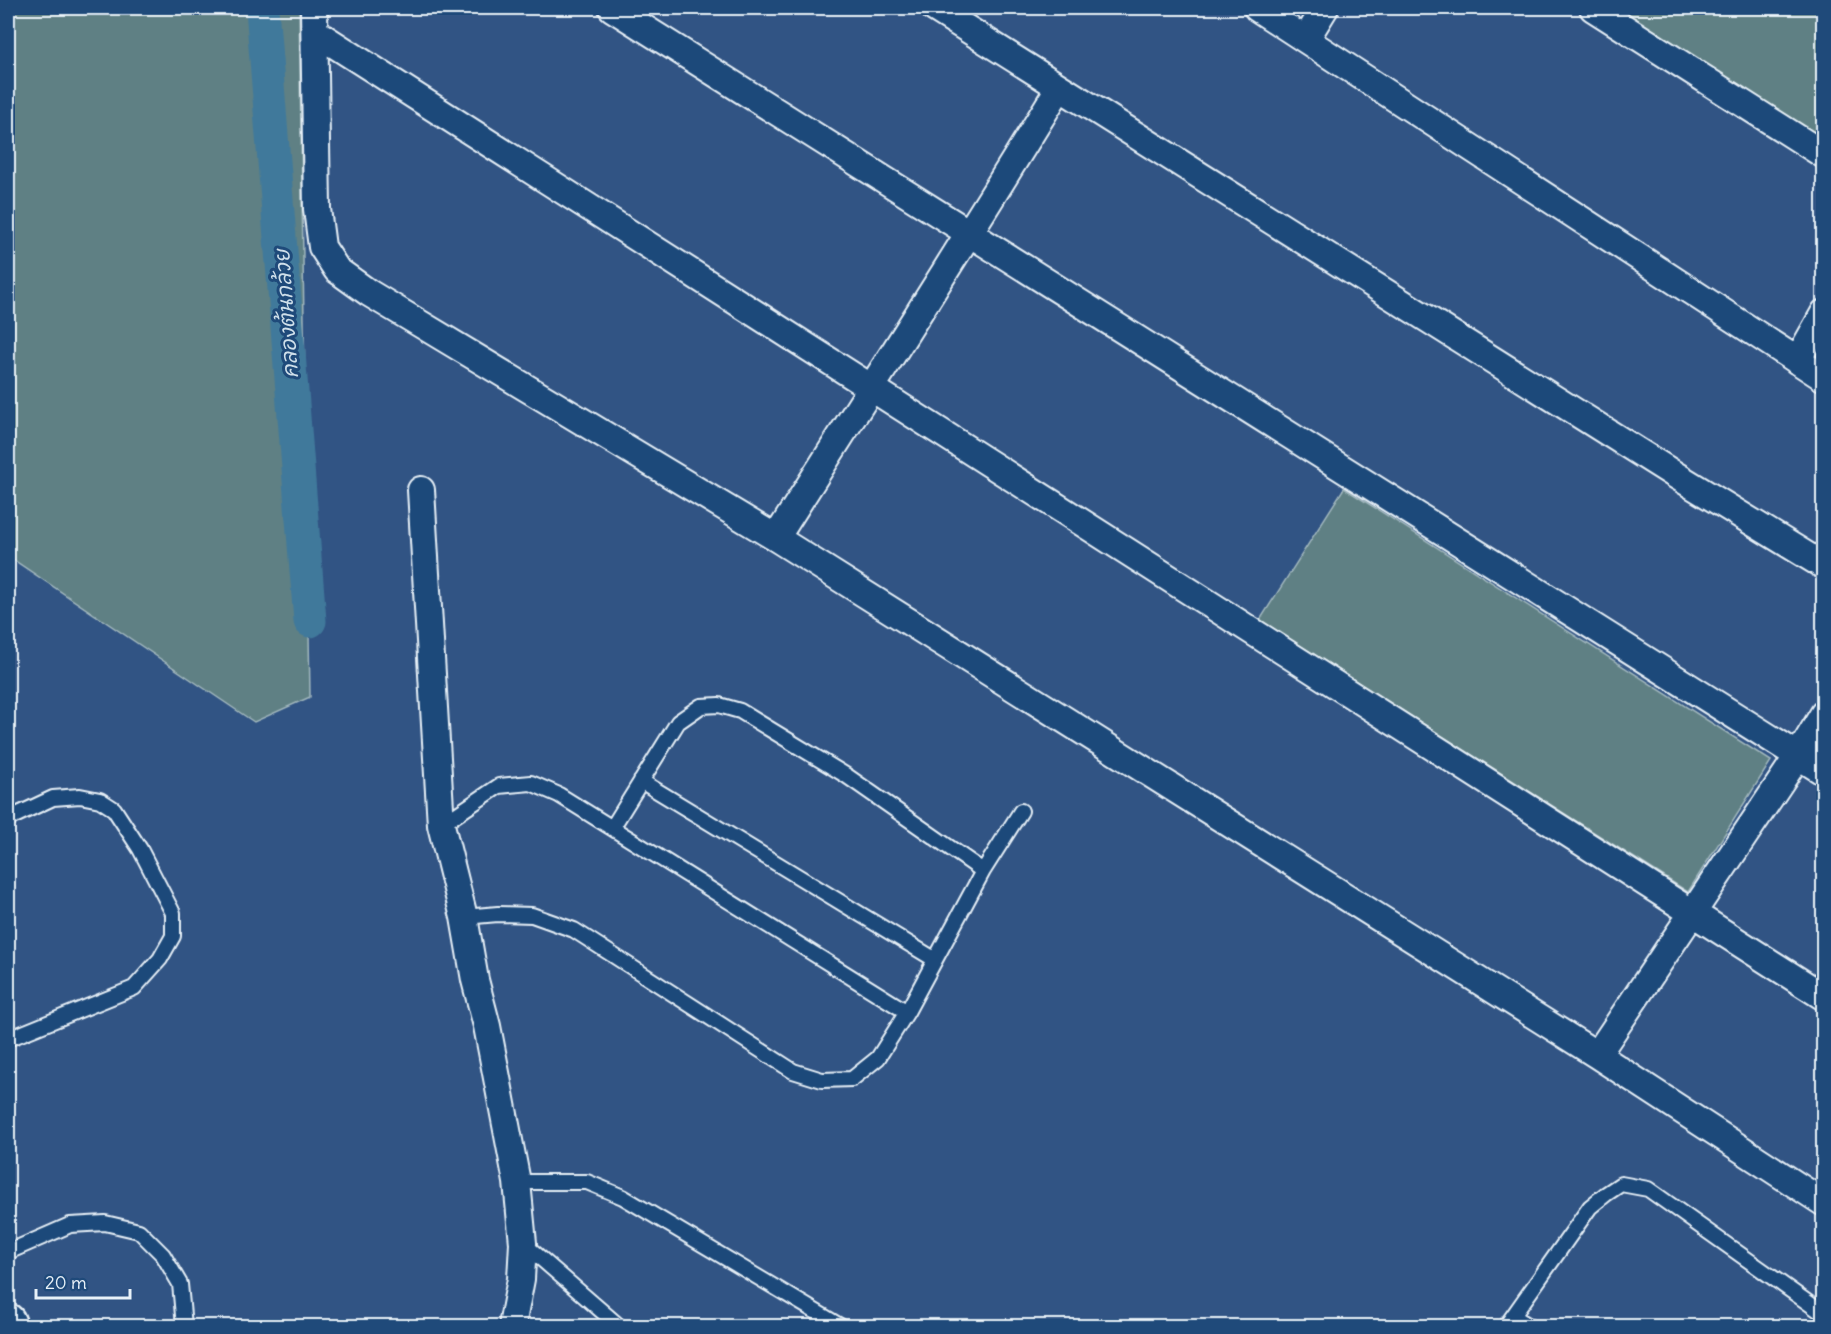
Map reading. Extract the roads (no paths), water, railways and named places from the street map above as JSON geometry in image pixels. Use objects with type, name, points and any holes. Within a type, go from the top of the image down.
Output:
[{"type":"main road","points":[[8,1321],[10,1326]]},
{"type":"street","points":[[612,8],[1824,772]]},
{"type":"street","points":[[933,8],[1824,566]]},
{"type":"street","points":[[1257,8],[1824,378]]},
{"type":"street","points":[[1306,39],[1325,8]]},
{"type":"street","points":[[1593,8],[1824,155]]},
{"type":"street","points":[[314,20],[871,387],[1824,997]]},
{"type":"street","points":[[314,20],[317,209],[322,247],[337,270],[369,293],[777,538],[1598,1054],[1824,1203]]},
{"type":"street","points":[[777,538],[970,234],[1059,88]]},
{"type":"street","points":[[1797,361],[1824,313]]},
{"type":"street","points":[[421,490],[441,825],[464,917],[517,1182],[523,1243],[521,1279],[512,1326]]},
{"type":"street","points":[[1598,1054],[1798,756],[1824,713]]},
{"type":"lane","points":[[612,828],[678,722],[701,706],[719,705],[740,711],[847,776],[983,871]]},
{"type":"lane","points":[[641,782],[934,959]]},
{"type":"lane","points":[[441,825],[499,786],[531,783],[559,795],[907,1012]]},
{"type":"lane","points":[[8,819],[53,798],[80,796],[100,800],[114,809],[140,849],[173,913],[173,936],[160,959],[134,988],[8,1039]]},
{"type":"lane","points":[[464,917],[498,914],[532,915],[574,930],[793,1071],[822,1080],[852,1079],[878,1058],[907,1012],[983,871],[1021,811]]},
{"type":"lane","points":[[517,1182],[587,1182],[623,1197],[840,1326]]},
{"type":"lane","points":[[1529,1326],[1509,1321],[1590,1208],[1621,1184],[1648,1189],[1824,1314]]},
{"type":"lane","points":[[8,1252],[70,1225],[105,1223],[139,1231],[163,1255],[180,1284],[184,1326]]},
{"type":"lane","points":[[523,1243],[619,1326]]},
{"type":"waterway","name":"คลองต้นกล้วย","points":[[262,8],[310,621]]}]
